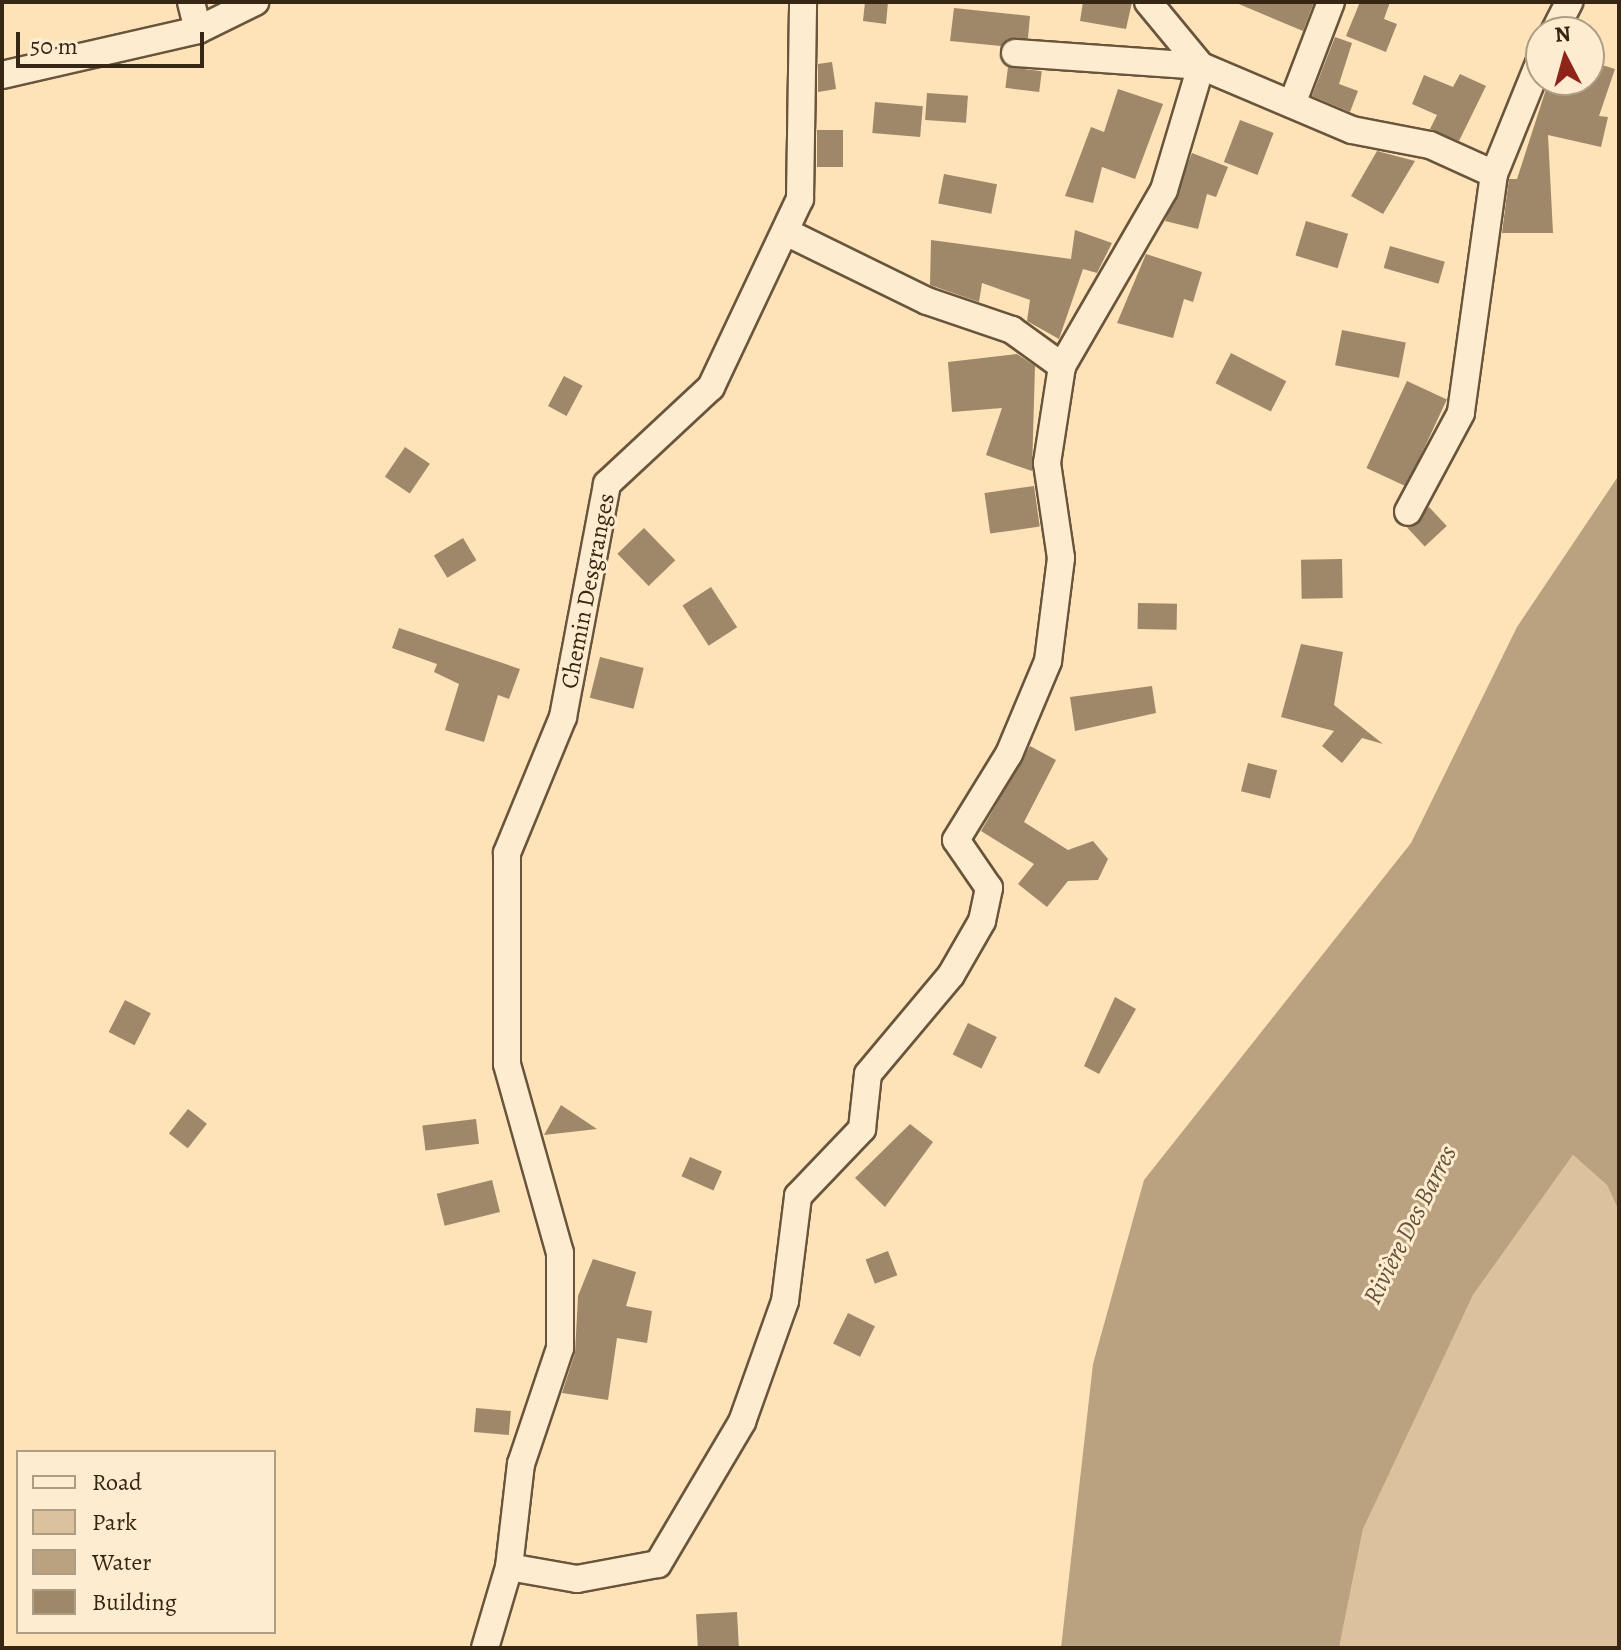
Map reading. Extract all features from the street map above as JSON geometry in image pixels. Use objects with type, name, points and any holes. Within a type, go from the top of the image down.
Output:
[{"type":"street","points":[[191,2],[198,30]]},
{"type":"street","points":[[2,75],[198,30],[255,2]]},
{"type":"street","name":"Chemin Desgranges","points":[[485,1648],[509,1567],[521,1464],[560,1348],[560,1253],[507,1064],[507,853],[563,717],[589,612],[607,484],[711,387],[788,233],[800,199],[803,2]]},
{"type":"street","points":[[1292,104],[1331,2]]},
{"type":"street","points":[[1149,3],[1201,66]]},
{"type":"street","points":[[1015,53],[1201,66],[1352,130],[1430,145],[1494,174]]},
{"type":"street","points":[[509,1567],[577,1579],[658,1564],[742,1422],[785,1301],[798,1196],[862,1129],[868,1074],[926,1008],[982,921],[989,888],[956,840],[1009,754],[1048,661],[1061,558],[1047,463],[1062,366],[1164,190],[1201,66]]},
{"type":"street","points":[[1408,512],[1461,413],[1494,174],[1526,96]]},
{"type":"street","points":[[788,233],[927,301],[1012,330],[1062,366]]},
{"type":"green space","points":[[1573,1155],[1607,1185],[1619,1211],[1619,1648],[1339,1648],[1363,1529],[1414,1418],[1473,1295]]},
{"type":"water","name":"Rivière Des Barres","points":[[1619,475],[1619,1211],[1607,1185],[1573,1155],[1473,1295],[1363,1529],[1339,1648],[1061,1648],[1093,1364],[1144,1180],[1411,843],[1517,627]]},
{"type":"building","points":[[865,2],[888,2],[886,24],[863,21]]},
{"type":"building","points":[[1083,2],[1132,2],[1126,29],[1080,21]]},
{"type":"building","points":[[1234,2],[1314,2],[1303,31]]},
{"type":"building","points":[[1360,2],[1390,2],[1384,19],[1397,24],[1386,52],[1346,36]]},
{"type":"building","points":[[954,8],[1030,16],[1028,38],[1001,46],[950,41]]},
{"type":"building","points":[[1335,37],[1352,43],[1339,84],[1358,91],[1350,112],[1312,96]]},
{"type":"building","points":[[832,62],[836,89],[818,92],[818,64]]},
{"type":"building","points":[[1605,66],[1615,69],[1599,116],[1608,117],[1601,147],[1548,135],[1553,233],[1502,233],[1509,179],[1517,179],[1544,96],[1605,96]]},
{"type":"building","points":[[1008,67],[1042,71],[1039,92],[1005,88]]},
{"type":"building","points":[[1460,74],[1486,86],[1459,141],[1430,129],[1437,115],[1412,104],[1424,75],[1453,87]]},
{"type":"building","points":[[1118,89],[1163,104],[1135,179],[1102,167],[1093,203],[1065,196],[1091,127],[1104,132]]},
{"type":"building","points":[[927,93],[968,96],[966,123],[925,120]]},
{"type":"building","points":[[875,102],[923,106],[920,137],[872,133]]},
{"type":"building","points":[[1240,120],[1274,133],[1257,175],[1224,162]]},
{"type":"building","points":[[817,130],[843,130],[843,167],[817,167]]},
{"type":"building","points":[[1377,151],[1415,161],[1383,214],[1351,196]]},
{"type":"building","points":[[1192,153],[1228,167],[1216,197],[1207,194],[1198,229],[1165,221]]},
{"type":"building","points":[[944,174],[997,184],[991,214],[938,203]]},
{"type":"building","points":[[1306,221],[1348,234],[1338,268],[1295,255]]},
{"type":"building","points":[[1075,230],[1112,243],[1097,273],[1083,269],[1059,339],[1027,321],[1030,300],[982,283],[979,302],[930,285],[931,240],[1071,259]]},
{"type":"building","points":[[1390,246],[1445,262],[1438,284],[1384,268]]},
{"type":"building","points":[[1146,254],[1202,272],[1193,302],[1184,299],[1173,338],[1117,323]]},
{"type":"building","points":[[1342,330],[1406,342],[1399,378],[1335,365]]},
{"type":"building","points":[[1231,353],[1286,381],[1271,411],[1216,383]]},
{"type":"building","points":[[1017,354],[1035,366],[1032,471],[986,455],[1002,408],[952,412],[948,362]]},
{"type":"building","points":[[564,376],[583,386],[567,416],[548,406]]},
{"type":"building","points":[[1407,381],[1447,400],[1406,487],[1366,468]]},
{"type":"building","points":[[405,447],[430,464],[410,494],[385,477]]},
{"type":"building","points":[[1034,486],[1040,527],[990,534],[984,493]]},
{"type":"building","points":[[1429,507],[1447,526],[1425,546],[1407,527]]},
{"type":"building","points":[[644,528],[675,560],[649,586],[617,554]]},
{"type":"building","points":[[463,538],[476,560],[447,578],[434,556]]},
{"type":"building","points":[[1342,559],[1343,598],[1302,599],[1301,560]]},
{"type":"building","points":[[711,587],[737,627],[709,646],[682,606]]},
{"type":"building","points":[[1138,603],[1177,604],[1177,630],[1138,629]]},
{"type":"building","points":[[399,628],[520,669],[509,699],[498,695],[484,742],[445,730],[459,684],[434,672],[437,664],[392,648]]},
{"type":"building","points":[[1301,644],[1343,652],[1334,705],[1383,744],[1362,738],[1342,763],[1322,746],[1334,731],[1281,717]]},
{"type":"building","points":[[600,657],[644,668],[634,709],[590,698]]},
{"type":"building","points":[[1152,686],[1156,713],[1075,731],[1070,697]]},
{"type":"building","points":[[1030,746],[1056,760],[1024,822],[1068,850],[1093,841],[1108,859],[1098,880],[1068,881],[1047,907],[1018,884],[1034,864],[981,831]]},
{"type":"building","points":[[1248,763],[1277,770],[1270,798],[1241,791]]},
{"type":"building","points":[[1115,997],[1136,1009],[1099,1074],[1084,1066]]},
{"type":"building","points":[[125,1000],[151,1013],[134,1045],[109,1032]]},
{"type":"building","points":[[968,1023],[997,1037],[981,1068],[953,1054]]},
{"type":"building","points":[[561,1105],[597,1129],[544,1135]]},
{"type":"building","points":[[188,1109],[207,1124],[188,1148],[169,1133]]},
{"type":"building","points":[[476,1119],[479,1144],[425,1150],[422,1126]]},
{"type":"building","points":[[910,1124],[933,1142],[885,1207],[855,1178]]},
{"type":"building","points":[[690,1157],[722,1171],[713,1190],[681,1176]]},
{"type":"building","points":[[492,1180],[500,1212],[445,1226],[437,1194]]},
{"type":"building","points":[[888,1251],[897,1275],[875,1284],[866,1260]]},
{"type":"building","points":[[593,1259],[636,1272],[626,1306],[652,1311],[647,1343],[617,1338],[608,1400],[562,1393],[575,1353],[578,1296]]},
{"type":"building","points":[[848,1313],[875,1326],[860,1357],[833,1344]]},
{"type":"building","points":[[476,1408],[511,1411],[509,1435],[474,1432]]},
{"type":"building","points":[[737,1612],[739,1648],[698,1648],[696,1614]]}]
